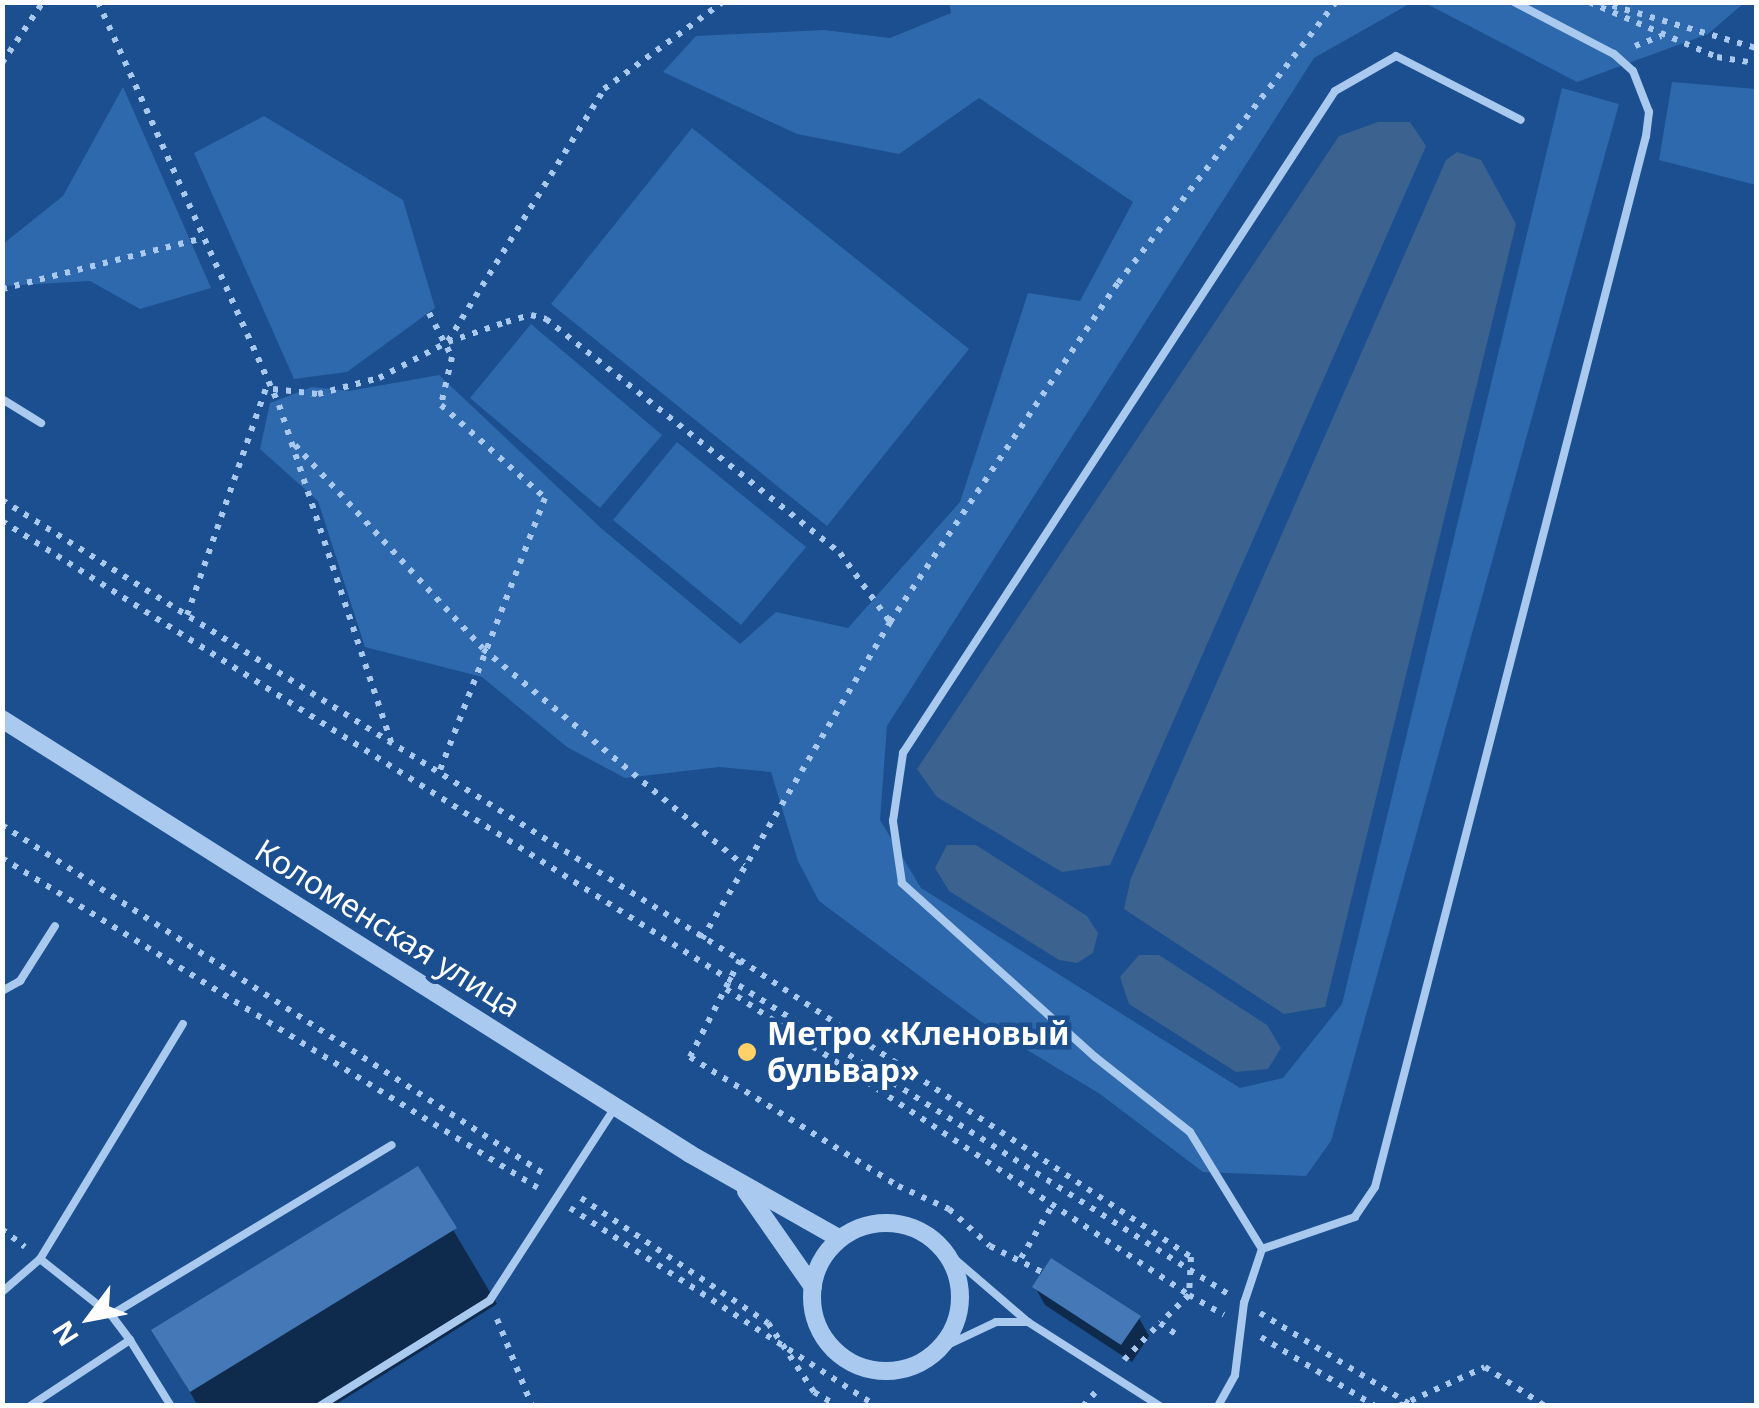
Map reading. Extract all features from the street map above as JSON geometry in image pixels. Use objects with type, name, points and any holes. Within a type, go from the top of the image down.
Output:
[{"type":"street","name":"Коломенская улица","points":[[2,719],[743,1186],[840,1239]]},
{"type":"street","name":"Коломенская улица","points":[[743,1186],[812,1288],[821,1332],[854,1364],[899,1370],[939,1349]]},
{"type":"street","points":[[812,1288],[822,1258],[840,1239],[888,1222],[918,1230],[943,1249],[957,1276],[960,1307],[939,1349]]},
{"type":"lane","points":[[1262,1249],[1354,1217],[1375,1188],[1646,136],[1649,112],[1633,71],[1614,54],[1514,2]]},
{"type":"lane","points":[[1262,1249],[1190,1132],[1095,1058],[902,883],[893,821],[903,754],[1335,91],[1396,56],[1521,120]]},
{"type":"lane","points":[[2,399],[41,423]]},
{"type":"lane","points":[[2,991],[20,981],[55,926]]},
{"type":"lane","points":[[2,1292],[40,1259],[183,1024]]},
{"type":"lane","points":[[320,1406],[490,1300],[616,1106]]},
{"type":"lane","points":[[111,1315],[392,1144]]},
{"type":"lane","points":[[943,1249],[1028,1322],[1160,1406]]},
{"type":"lane","points":[[1218,1406],[1235,1375],[1244,1303],[1262,1249]]},
{"type":"lane","points":[[40,1259],[111,1315],[172,1406]]},
{"type":"lane","points":[[939,1349],[996,1322],[1028,1322]]},
{"type":"lane","points":[[30,1406],[130,1340]]},
{"type":"path","points":[[2,63],[43,2]]},
{"type":"path","points":[[98,2],[270,385],[392,742]]},
{"type":"path","points":[[448,342],[604,90],[723,2]]},
{"type":"path","points":[[702,939],[890,622],[1118,283],[1336,2]]},
{"type":"path","points":[[1588,2],[1717,57],[1756,63]]},
{"type":"path","points":[[1600,2],[1756,48]]},
{"type":"path","points":[[2,289],[204,238]]},
{"type":"path","points":[[429,313],[448,342],[452,357],[441,405],[545,498],[483,649],[440,772]]},
{"type":"path","points":[[270,385],[318,394],[380,378],[448,342],[532,315],[546,320],[840,553],[890,622]]},
{"type":"path","points":[[187,615],[270,385]]},
{"type":"path","points":[[291,440],[483,649],[745,867]]},
{"type":"path","points":[[2,500],[740,960],[1191,1257],[1189,1295],[1160,1324],[1176,1334]]},
{"type":"path","points":[[2,521],[1406,1404],[1485,1367],[1544,1406]]},
{"type":"path","points":[[2,825],[564,1186],[768,1323],[814,1392],[837,1406]]},
{"type":"path","points":[[2,858],[556,1199],[876,1406]]},
{"type":"path","points":[[740,960],[690,1057],[898,1186],[949,1209],[990,1246],[1021,1258],[1042,1272]]},
{"type":"path","points":[[726,989],[1189,1295],[1376,1406]]},
{"type":"path","points":[[1021,1258],[1052,1206]]},
{"type":"path","points":[[490,1300],[532,1406]]},
{"type":"shaded area","points":[[949,3],[1411,3],[1314,58],[887,726],[880,820],[921,888],[1240,1088],[1283,1078],[1342,1004],[1562,88],[1619,104],[1331,1141],[1306,1176],[1203,1172],[1100,1094],[984,1024],[819,901],[798,861],[771,772],[719,767],[625,778],[567,747],[482,677],[365,647],[318,501],[260,449],[270,403],[312,387],[349,391],[439,375],[602,529],[740,644],[776,612],[848,628],[960,502],[1028,293],[1080,301],[1133,202],[979,98],[899,154],[797,134],[663,72],[696,36],[824,30],[890,38],[951,13]]},
{"type":"shaded area","points":[[1425,3],[1744,3],[1708,34],[1577,82]]},
{"type":"shaded area","points":[[1672,82],[1756,89],[1756,185],[1659,160]]},
{"type":"shaded area","points":[[123,87],[211,288],[140,309],[90,281],[3,286],[3,244],[63,196]]},
{"type":"shaded area","points":[[264,116],[403,200],[435,308],[347,372],[294,379],[194,153]]},
{"type":"shaded area","points":[[1378,122],[1410,122],[1426,146],[1110,865],[1062,872],[937,797],[917,769],[1339,136]]},
{"type":"shaded area","points":[[692,128],[969,349],[827,526],[551,304]]},
{"type":"shaded area","points":[[1457,152],[1481,160],[1516,224],[1325,1007],[1284,1014],[1124,909],[1131,878],[1446,160]]},
{"type":"shaded area","points":[[531,324],[662,435],[600,508],[470,398]]},
{"type":"shaded area","points":[[677,442],[806,547],[741,625],[613,520]]},
{"type":"shaded area","points":[[947,845],[976,845],[1087,916],[1098,933],[1093,953],[1077,963],[1059,960],[949,891],[935,868]]},
{"type":"shaded area","points":[[1139,955],[1159,955],[1267,1025],[1281,1048],[1268,1069],[1236,1072],[1129,1004],[1120,977]]},
{"type":"building","points":[[418,1166],[457,1228],[190,1392],[151,1330]]},
{"type":"building","points":[[1051,1258],[1141,1316],[1121,1345],[1032,1287]]},
{"type":"place","name":"Метро «Кленовый бульвар»","points":[[747,1052]]}]
